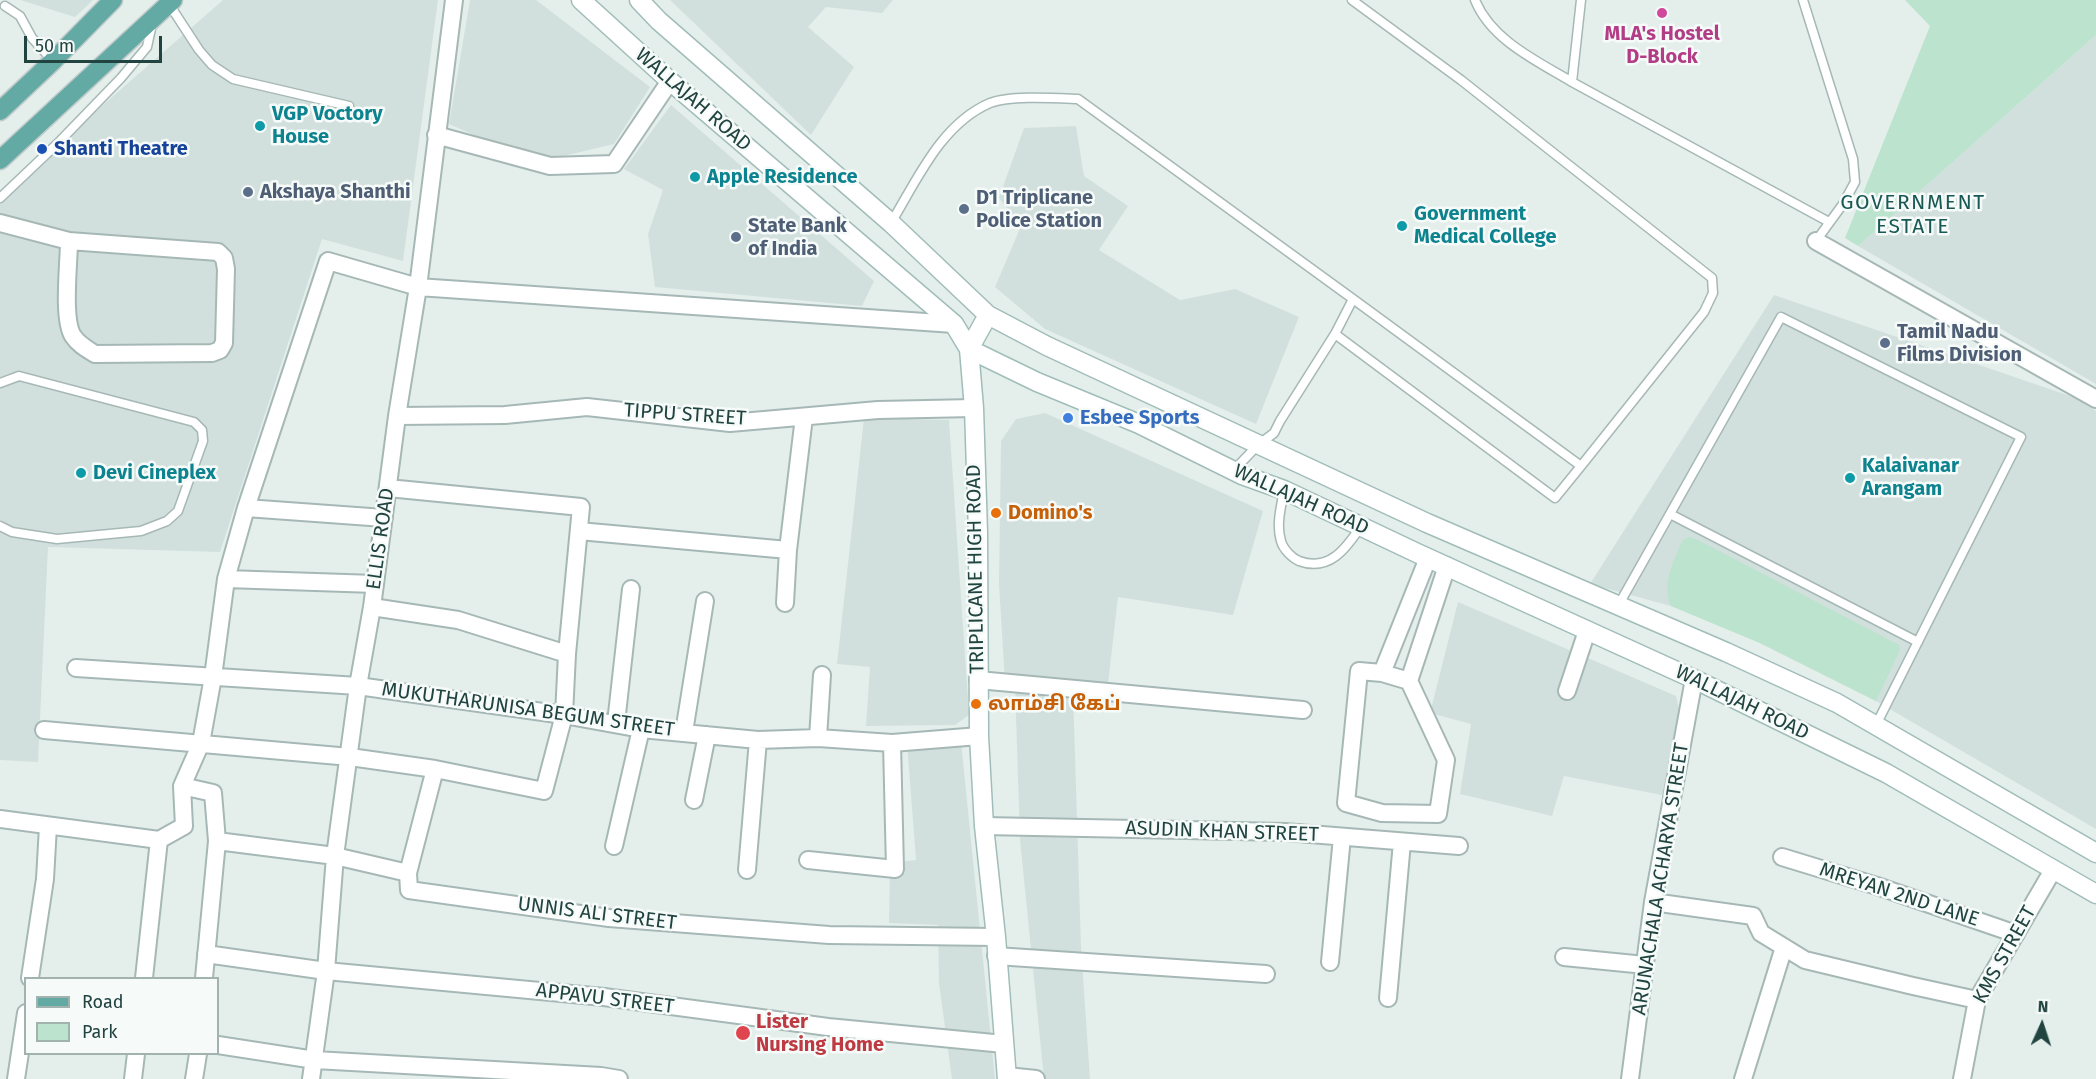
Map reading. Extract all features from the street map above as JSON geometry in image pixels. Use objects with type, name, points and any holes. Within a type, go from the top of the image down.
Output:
[{"type":"main road","points":[[0,111],[113,0]]},
{"type":"main road","name":"WALLAJAH ROAD","points":[[581,0],[670,81],[954,324],[969,349],[1037,382],[1139,424],[1234,471],[1284,490],[1447,567],[1695,679],[1886,773],[2096,894]]},
{"type":"main road","name":"WALLAJAH ROAD","points":[[639,0],[659,21],[891,223],[988,315],[1047,346],[1427,523],[1837,703],[2096,853]]},
{"type":"main road","points":[[0,160],[171,2]]},
{"type":"main road","points":[[969,349],[988,315]]},
{"type":"main road","name":"TRIPLICANE HIGH ROAD","points":[[969,349],[974,408],[978,533],[979,736],[984,826],[1007,1078]]},
{"type":"street","name":"ELLIS ROAD","points":[[311,1079],[326,971],[335,856],[358,686],[372,607],[397,416],[418,287],[454,0]]},
{"type":"street","points":[[436,135],[550,166],[614,164],[670,81]]},
{"type":"street","points":[[0,223],[69,241],[218,252],[224,258],[226,269],[224,343],[220,350],[212,353],[96,354],[80,344],[72,335],[68,321],[69,241]]},
{"type":"street","points":[[1816,241],[2096,399]]},
{"type":"street","points":[[0,819],[159,840],[184,826],[182,786],[201,743],[213,677],[226,579],[246,508],[328,261],[418,287],[954,324]]},
{"type":"street","name":"TIPPU STREET","points":[[397,416],[505,415],[587,407],[730,423],[878,410],[974,408]]},
{"type":"street","points":[[784,603],[804,417]]},
{"type":"street","points":[[44,730],[350,757],[435,769],[544,791],[564,715],[567,654],[581,507],[388,488]]},
{"type":"street","points":[[246,508],[384,518]]},
{"type":"street","points":[[579,531],[788,550]]},
{"type":"street","points":[[1382,673],[1428,558]]},
{"type":"street","points":[[1409,681],[1382,673],[1359,671],[1346,803],[1382,813],[1438,814],[1446,760],[1409,681],[1447,567]]},
{"type":"street","points":[[226,579],[375,584]]},
{"type":"street","points":[[616,723],[631,589]]},
{"type":"street","points":[[684,732],[705,601]]},
{"type":"street","points":[[372,607],[458,620],[567,654]]},
{"type":"street","points":[[1568,691],[1587,631]]},
{"type":"street","name":"MUKUTHARUNISA BEGUM STREET","points":[[76,668],[358,686],[564,715],[641,729],[758,740],[818,738],[892,743],[979,736]]},
{"type":"street","points":[[818,738],[822,675]]},
{"type":"street","name":"ARUNACHALA ACHARYA STREET","points":[[1630,1079],[1653,902],[1695,679]]},
{"type":"street","points":[[978,680],[1303,710]]},
{"type":"street","points":[[614,846],[641,729]]},
{"type":"street","points":[[694,800],[707,735]]},
{"type":"street","points":[[747,870],[758,740]]},
{"type":"street","points":[[808,860],[896,869],[892,743]]},
{"type":"street","points":[[217,841],[335,856],[408,873],[435,769]]},
{"type":"street","points":[[182,786],[213,793],[217,841],[204,977]]},
{"type":"street","points":[[30,977],[45,879],[48,826]]},
{"type":"street","name":"ASUDIN KHAN STREET","points":[[984,826],[1285,832],[1459,846]]},
{"type":"street","points":[[1330,962],[1342,837]]},
{"type":"street","points":[[144,977],[159,840]]},
{"type":"street","points":[[1388,998],[1402,842]]},
{"type":"street","name":"MREYAN 2ND LANE","points":[[1782,857],[1877,886],[2016,934]]},
{"type":"street","name":"KMS STREET","points":[[1962,1079],[1977,1000],[2053,870]]},
{"type":"street","name":"UNNIS ALI STREET","points":[[408,873],[409,890],[609,918],[829,935],[996,938]]},
{"type":"street","points":[[1653,902],[1753,916],[1761,933],[1805,960],[1977,1000]]},
{"type":"street","points":[[1743,1079],[1784,947]]},
{"type":"street","name":"APPAVU STREET","points":[[206,954],[326,971],[604,997],[828,1027],[1005,1044]]},
{"type":"street","points":[[996,956],[1266,974]]},
{"type":"street","points":[[1564,957],[1645,965]]},
{"type":"street","points":[[16,1079],[24,1026]]},
{"type":"street","points":[[219,1045],[315,1060],[601,1076],[619,1079]]},
{"type":"street","points":[[133,1079],[136,1055]]},
{"type":"street","points":[[194,1079],[198,1055]]},
{"type":"street","points":[[1007,1078],[1036,1079]]},
{"type":"lane","points":[[1335,334],[1555,498],[1704,312],[1713,293],[1712,278],[1461,80],[1352,0]]},
{"type":"lane","points":[[1475,0],[1480,14],[1503,38],[1572,82],[1829,222]]},
{"type":"lane","points":[[1572,82],[1581,0]]},
{"type":"lane","points":[[1803,0],[1854,159],[1855,182],[1843,204],[1816,241]]},
{"type":"lane","points":[[171,2],[199,50],[212,65],[233,79],[349,106]]},
{"type":"lane","points":[[5,6],[20,16],[32,38],[53,61]]},
{"type":"lane","points":[[0,198],[121,78],[147,47],[153,18]]},
{"type":"lane","points":[[891,223],[938,147],[959,122],[991,103],[1032,98],[1077,99],[1581,466]]},
{"type":"lane","points":[[1234,471],[1258,445],[1274,434],[1335,334],[1353,299]]},
{"type":"lane","points":[[1618,606],[1781,317],[2021,437],[1876,726]]},
{"type":"lane","points":[[0,383],[19,376],[194,422],[202,430],[203,441],[178,511],[167,521],[141,531],[57,539],[12,532],[0,526]]},
{"type":"lane","points":[[1284,490],[1279,531],[1281,544],[1293,559],[1309,565],[1329,562],[1347,548],[1361,526]]},
{"type":"lane","points":[[1670,514],[1918,642]]},
{"type":"shaded area","points":[[20,0],[93,0],[75,17]]},
{"type":"shaded area","points":[[223,0],[438,0],[403,261],[322,239],[220,552],[48,547],[38,762],[0,760],[0,195]]},
{"type":"shaded area","points":[[470,0],[536,0],[650,87],[614,144],[551,159],[492,143],[449,124]]},
{"type":"shaded area","points":[[670,0],[893,0],[882,13],[826,7],[808,27],[854,67],[811,135]]},
{"type":"shaded area","points":[[2096,35],[2096,384],[1858,246]]},
{"type":"shaded area","points":[[671,105],[874,281],[862,306],[655,287],[648,234],[663,190],[624,169]]},
{"type":"shaded area","points":[[1076,126],[1084,176],[1128,206],[1099,250],[1180,300],[1235,289],[1299,317],[1256,424],[1045,329],[995,287],[1021,226],[999,198],[1024,128]]},
{"type":"shaded area","points":[[1774,295],[2076,398],[2096,411],[2096,829],[1876,701],[1760,643],[1671,606],[1590,584]]},
{"type":"shaded area","points":[[1045,413],[1263,511],[1233,615],[1118,597],[1107,693],[1005,682],[999,584],[1001,441],[1016,419]]},
{"type":"shaded area","points":[[864,418],[949,420],[969,715],[955,725],[866,726],[870,667],[837,664]]},
{"type":"shaded area","points":[[1458,602],[1676,696],[1681,716],[1672,797],[1564,776],[1552,816],[1460,794],[1471,724],[1430,713]]},
{"type":"shaded area","points":[[1015,686],[1073,691],[1081,947],[1090,1079],[1044,1079],[1020,840]]},
{"type":"shaded area","points":[[961,741],[995,1079],[952,1079],[939,983],[938,925],[889,923],[890,863],[916,860],[907,743]]},
{"type":"green space","points":[[1905,0],[2096,0],[2096,35],[1858,246],[1845,238],[1930,26]]},
{"type":"green space","points":[[1689,537],[1899,645],[1900,650],[1876,701],[1760,643],[1671,606],[1667,590],[1670,572],[1683,540]]},
{"type":"place","name":"MLA's Hostel D-Block","points":[[1662,13]]},
{"type":"place","name":"VGP Voctory House","points":[[260,126]]},
{"type":"place","name":"Shanti Theatre","points":[[42,149]]},
{"type":"place","name":"Apple Residence","points":[[695,177]]},
{"type":"place","name":"Akshaya Shanthi","points":[[248,192]]},
{"type":"place","name":"D1 Triplicane Police Station","points":[[964,209]]},
{"type":"place","name":"Government Medical College","points":[[1402,226]]},
{"type":"place","name":"State Bank of India","points":[[736,237]]},
{"type":"place","name":"Tamil Nadu Films Division","points":[[1885,343]]},
{"type":"place","name":"Esbee Sports","points":[[1068,418]]},
{"type":"place","name":"Devi Cineplex","points":[[81,473]]},
{"type":"place","name":"Kalaivanar Arangam","points":[[1850,478]]},
{"type":"place","name":"Domino's","points":[[996,513]]},
{"type":"place","name":"லாம்சி கேப்","points":[[976,704]]},
{"type":"place","name":"Lister Nursing Home","points":[[743,1033]]},
{"type":"district","name":"GOVERNMENT ESTATE","points":[[1913,215]]}]
